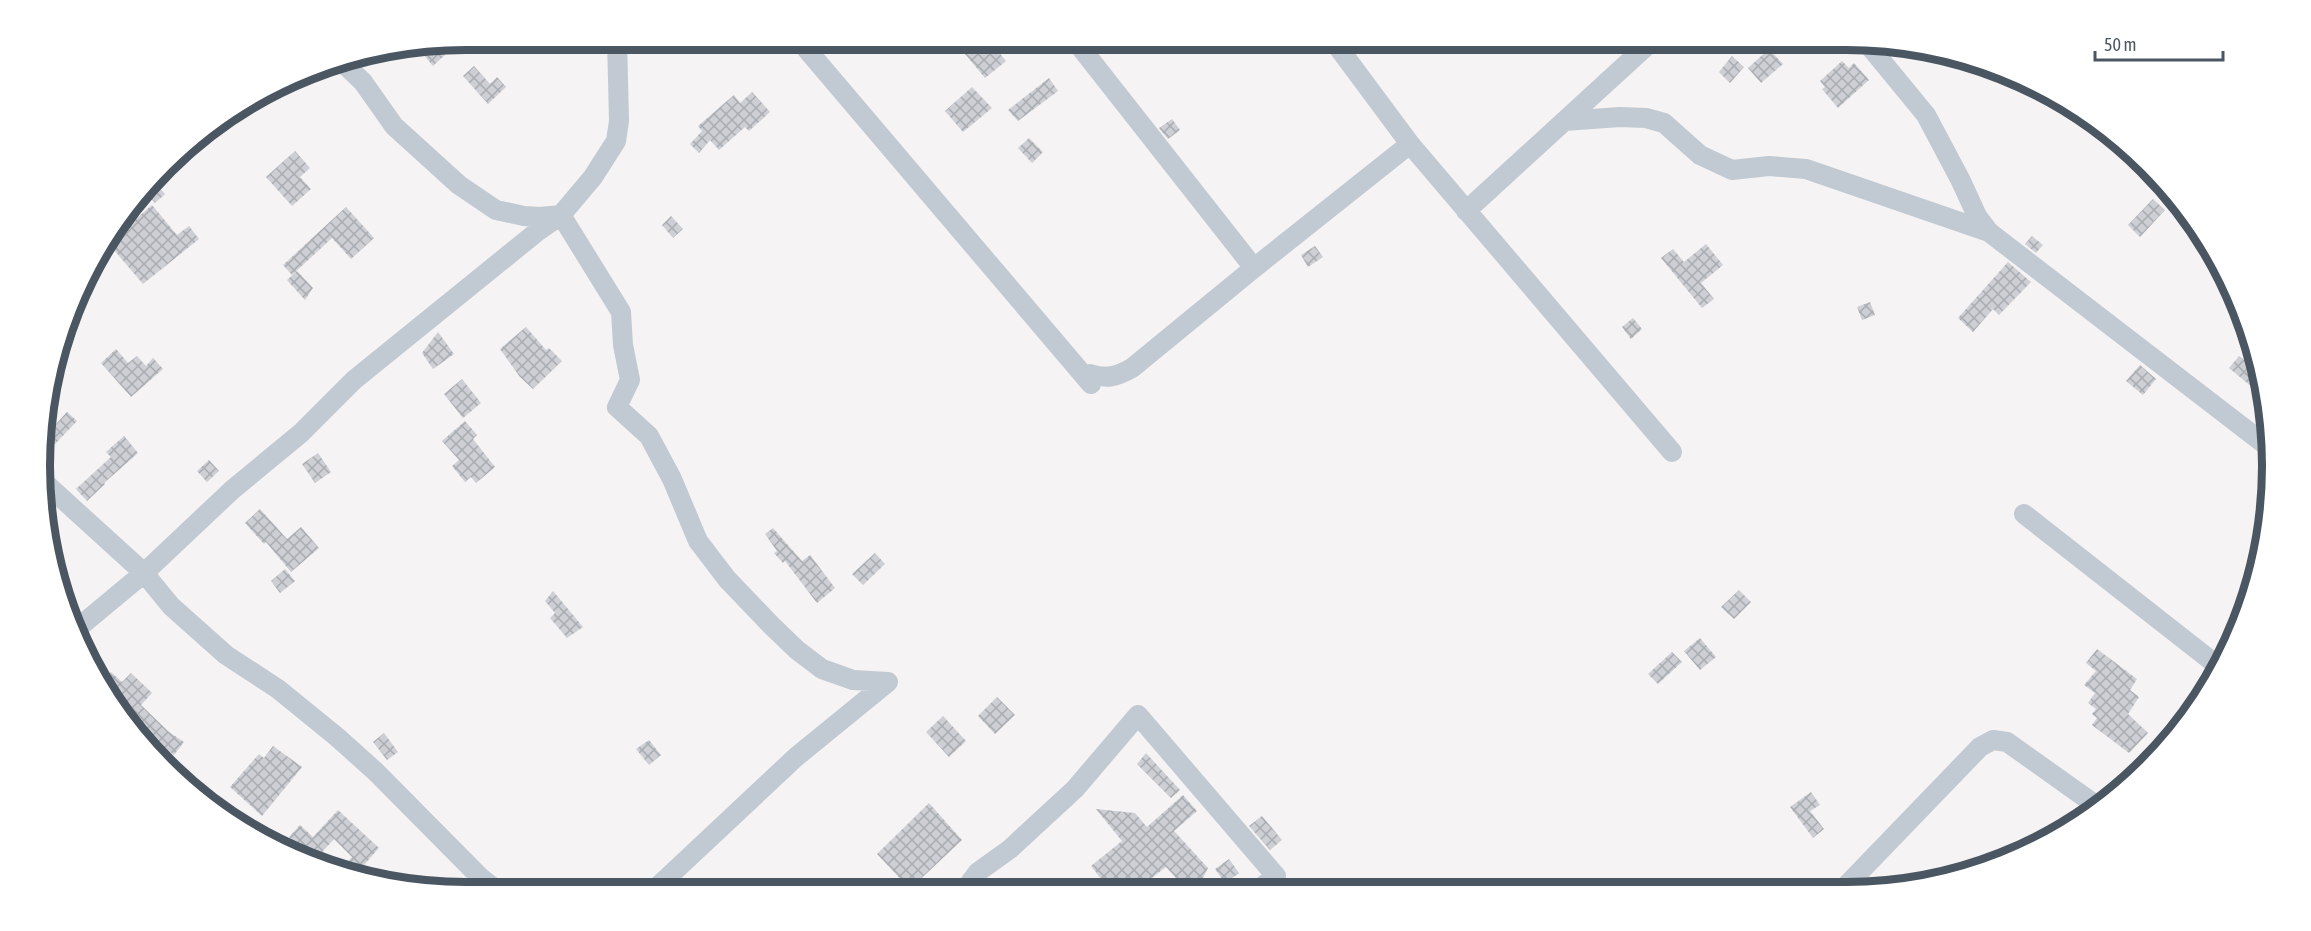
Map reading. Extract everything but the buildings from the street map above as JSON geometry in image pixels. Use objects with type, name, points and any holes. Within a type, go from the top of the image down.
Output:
[{"type":"street","points":[[81,625],[144,573],[232,490],[301,433],[354,380],[538,231],[561,215],[593,177],[616,141],[619,121],[617,50]]},
{"type":"street","points":[[807,50],[1091,384],[1090,374],[1103,378],[1117,377],[1132,368],[1410,144]]},
{"type":"street","points":[[1083,50],[1254,268]]},
{"type":"street","points":[[1340,50],[1410,144],[1672,452]]},
{"type":"street","points":[[1466,211],[1642,50]]},
{"type":"street","points":[[1873,50],[1926,115],[1977,216],[1989,232],[2261,441]]},
{"type":"street","points":[[348,67],[363,82],[394,126],[459,185],[496,210],[524,216],[561,215]]},
{"type":"street","points":[[1564,121],[1620,117],[1646,118],[1664,123],[1700,155],[1732,170],[1769,166],[1806,169],[1989,232]]},
{"type":"street","points":[[561,215],[621,312],[622,345],[630,380],[617,408],[649,436],[672,479],[698,541],[727,579],[797,651],[822,669],[854,680],[888,682],[781,771],[662,882]]},
{"type":"street","points":[[50,488],[144,573],[171,606],[226,655],[278,689],[376,772],[486,882]]},
{"type":"street","points":[[2024,514],[2212,662]]},
{"type":"street","points":[[971,882],[978,872],[1010,849],[1075,789],[1138,715],[1276,876],[1268,882]]},
{"type":"street","points":[[1850,882],[1980,747],[1993,740],[2007,742],[2091,802]]}]
